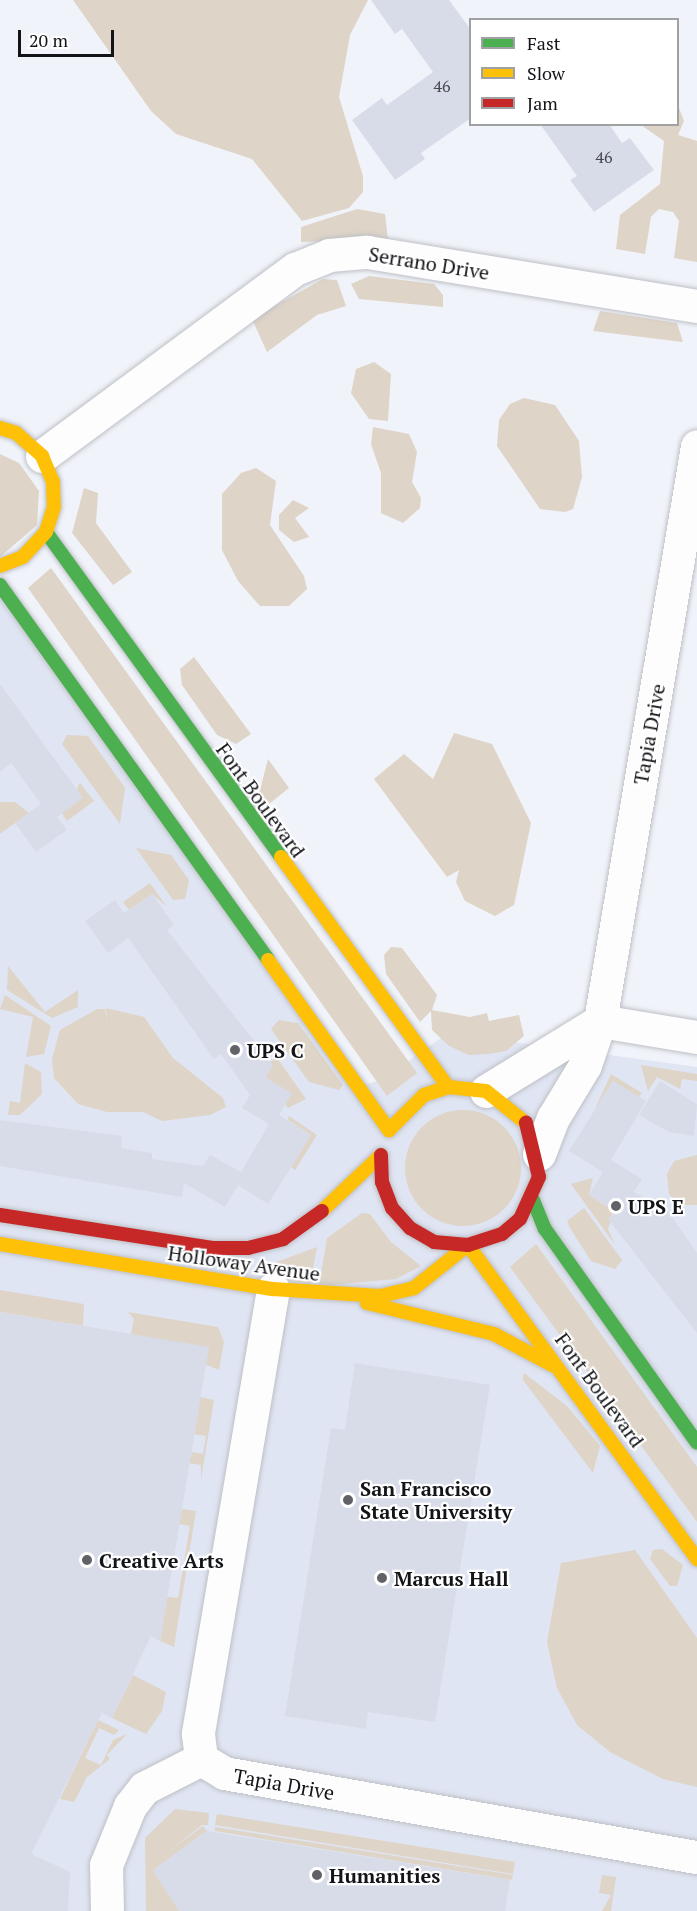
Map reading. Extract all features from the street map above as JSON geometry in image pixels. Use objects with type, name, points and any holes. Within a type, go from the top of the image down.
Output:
[{"type":"street","name":"Serrano Drive","points":[[42,456],[295,269],[329,255],[367,252],[697,306]]},
{"type":"street","points":[[0,428],[16,433],[42,456],[53,482],[54,507],[46,532],[23,557],[0,566]]},
{"type":"street","name":"Tapia Drive","points":[[539,1154],[553,1118],[585,1065],[600,1021],[697,446]]},
{"type":"street","name":"Font Boulevard","points":[[46,532],[448,1088]]},
{"type":"street","points":[[0,585],[385,1142],[388,1199],[410,1228],[434,1242],[468,1245],[502,1234],[533,1200]]},
{"type":"street","points":[[486,1091],[600,1021],[697,1037]]},
{"type":"street","points":[[385,1142],[404,1110],[448,1088],[486,1091],[518,1111],[539,1154],[533,1200],[545,1229],[697,1443]]},
{"type":"street","name":"Holloway Avenue","points":[[0,1215],[212,1248],[248,1248],[283,1239],[314,1220],[385,1142]]},
{"type":"street","name":"Holloway Avenue","points":[[0,1244],[273,1289],[337,1296],[380,1296],[414,1288],[468,1245]]},
{"type":"street","name":"Font Boulevard","points":[[468,1245],[564,1373],[697,1559]]},
{"type":"street","points":[[107,1911],[106,1864],[130,1806],[144,1788],[201,1759],[198,1734],[273,1289]]},
{"type":"street","points":[[337,1296],[494,1334],[564,1373]]},
{"type":"street","name":"Tapia Drive","points":[[201,1759],[224,1773],[697,1857]]},
{"type":"shaded area","points":[[73,0],[368,0],[350,35],[339,97],[363,176],[363,192],[349,208],[302,221],[252,159],[176,134],[151,111]]},
{"type":"shaded area","points":[[679,108],[684,121],[678,135],[697,141],[697,262],[674,258],[679,221],[673,212],[659,209],[651,217],[645,254],[616,249],[620,215],[660,184],[664,141],[642,126],[679,126]]},
{"type":"shaded area","points":[[357,209],[385,214],[388,239],[301,242],[301,227]]},
{"type":"shaded area","points":[[369,276],[434,284],[443,295],[443,307],[359,299],[351,284]]},
{"type":"shaded area","points":[[323,279],[337,280],[346,306],[317,315],[267,352],[252,319]]},
{"type":"shaded area","points":[[600,311],[677,323],[683,342],[593,331]]},
{"type":"shaded area","points":[[374,362],[391,374],[388,421],[369,419],[351,393],[356,369]]},
{"type":"shaded area","points":[[524,398],[555,405],[579,441],[582,477],[573,509],[565,512],[540,509],[497,446],[499,420],[510,404]]},
{"type":"shaded area","points":[[373,427],[409,434],[417,452],[412,482],[421,498],[420,508],[403,523],[381,513],[381,473],[371,444]]},
{"type":"shaded area","points":[[0,454],[19,463],[39,491],[37,525],[0,557]]},
{"type":"shaded area","points":[[256,468],[276,481],[270,525],[304,576],[307,589],[289,606],[260,606],[238,581],[222,550],[222,494],[241,473]]},
{"type":"shaded area","points":[[84,488],[98,493],[96,523],[132,572],[113,585],[72,533]]},
{"type":"shaded area","points":[[293,500],[309,508],[295,518],[309,537],[294,542],[279,530],[279,515]]},
{"type":"shaded area","points":[[51,568],[417,1073],[387,1096],[28,588]]},
{"type":"shaded area","name":"San Francisco State University","points":[[0,599],[352,1089],[383,1079],[448,1033],[697,1067],[697,1911],[0,1911]]},
{"type":"shaded area","points":[[194,657],[251,734],[236,744],[217,735],[182,685],[180,669]]},
{"type":"shaded area","points":[[454,733],[492,744],[531,823],[514,905],[495,916],[465,901],[456,882],[459,870],[447,877],[374,779],[404,754],[433,779]]},
{"type":"shaded area","points":[[67,735],[88,736],[125,788],[120,824],[62,744]]},
{"type":"shaded area","points":[[268,759],[289,788],[269,804],[261,803],[259,794]]},
{"type":"shaded area","points":[[80,783],[94,801],[67,821],[62,813]]},
{"type":"shaded area","points":[[0,802],[15,802],[29,813],[0,834]]},
{"type":"shaded area","points":[[136,848],[171,855],[189,880],[185,899],[173,900]]},
{"type":"shaded area","points":[[150,883],[167,907],[152,894],[129,910],[123,902]]},
{"type":"shaded area","points":[[391,947],[402,948],[437,995],[432,1010],[470,1017],[487,1013],[489,1021],[519,1015],[524,1036],[506,1051],[489,1054],[469,1055],[449,1046],[432,1030],[431,1011],[420,1022],[386,974],[384,955]]},
{"type":"shaded area","points":[[8,966],[45,1012],[78,990],[78,1007],[52,1018],[7,990]]},
{"type":"shaded area","points":[[5,995],[51,1026],[44,1054],[26,1057],[33,1017],[0,1009]]},
{"type":"shaded area","points":[[106,1008],[144,1017],[173,1058],[223,1098],[226,1107],[210,1115],[162,1121],[143,1112],[107,1112],[78,1104],[54,1078],[52,1059],[60,1030],[97,1009],[105,1009],[107,1023]]},
{"type":"shaded area","points":[[279,1020],[298,1023],[343,1085],[339,1090],[309,1082],[271,1029]]},
{"type":"shaded area","points":[[277,1058],[306,1099],[288,1108],[266,1078],[268,1063]]},
{"type":"shaded area","points":[[25,1063],[41,1072],[42,1094],[20,1115],[8,1115],[10,1101],[20,1103]]},
{"type":"shaded area","points":[[641,1065],[697,1074],[697,1081],[682,1079],[680,1089],[657,1077],[648,1091]]},
{"type":"shaded area","points":[[611,1074],[642,1093],[638,1097],[613,1081],[594,1111]]},
{"type":"shaded area","points":[[463,1110],[485,1114],[504,1127],[517,1146],[521,1168],[517,1190],[504,1209],[485,1222],[463,1226],[441,1222],[422,1209],[409,1190],[405,1168],[409,1146],[422,1127],[441,1114]]},
{"type":"shaded area","points":[[289,1116],[317,1135],[295,1170],[291,1167],[311,1135],[288,1120]]},
{"type":"shaded area","points":[[697,1155],[697,1205],[679,1205],[669,1194],[667,1174],[674,1161]]},
{"type":"shaded area","points":[[593,1178],[589,1195],[614,1211],[608,1229],[615,1245],[571,1184]]},
{"type":"shaded area","points":[[584,1208],[622,1260],[615,1269],[591,1261],[570,1228],[567,1221]]},
{"type":"shaded area","points":[[362,1213],[370,1214],[391,1242],[421,1266],[396,1279],[319,1286],[327,1238]]},
{"type":"shaded area","points":[[536,1244],[697,1467],[697,1522],[510,1267]]},
{"type":"shaded area","points":[[317,1247],[310,1284],[262,1276],[263,1267]]},
{"type":"shaded area","points":[[0,1290],[84,1304],[83,1326],[0,1312]]},
{"type":"shaded area","points":[[128,1312],[218,1327],[224,1342],[219,1370],[131,1334],[134,1319]]},
{"type":"shaded area","points":[[524,1373],[567,1406],[600,1446],[593,1473],[523,1380]]},
{"type":"shaded area","points":[[200,1397],[214,1400],[201,1479],[201,1465],[189,1463],[192,1452],[203,1454],[206,1436],[194,1434]]},
{"type":"shaded area","points":[[182,1509],[196,1511],[174,1647],[160,1641],[167,1597],[178,1598],[190,1526],[179,1524]]},
{"type":"shaded area","points":[[662,1549],[683,1565],[677,1586],[670,1586],[650,1559],[653,1550]]},
{"type":"shaded area","points":[[635,1550],[697,1638],[697,1787],[663,1779],[610,1752],[577,1725],[557,1688],[547,1642],[561,1563]]},
{"type":"shaded area","points":[[133,1675],[166,1692],[162,1711],[146,1734],[112,1718]]},
{"type":"shaded area","points":[[98,1720],[119,1730],[114,1735],[99,1728],[85,1758],[101,1765],[113,1740],[127,1734],[107,1755],[110,1759],[87,1777],[74,1802],[60,1799]]},
{"type":"shaded area","points":[[175,1809],[209,1813],[208,1825],[202,1825],[168,1852],[203,1826],[207,1831],[153,1870],[179,1911],[146,1911],[145,1838]]},
{"type":"shaded area","points":[[217,1814],[515,1862],[513,1874],[215,1825]]},
{"type":"shaded area","points":[[215,1827],[513,1875],[512,1880],[215,1831]]},
{"type":"shaded area","points":[[602,1875],[616,1877],[611,1911],[602,1911],[611,1895],[599,1893]]},
{"type":"building","points":[[371,0],[449,0],[469,27],[469,119],[421,153],[425,159],[395,180],[352,120],[382,98],[387,105],[433,72],[402,29],[395,34]]},
{"type":"building","points":[[541,126],[610,126],[622,143],[630,138],[654,170],[594,212],[570,180],[577,176]]},
{"type":"building","points":[[0,684],[83,798],[57,817],[67,830],[36,852],[15,823],[41,804],[11,763],[0,772]]},
{"type":"building","name":"UPS C","points":[[152,894],[174,925],[167,930],[273,1065],[266,1078],[292,1093],[279,1115],[311,1135],[268,1204],[238,1185],[225,1207],[184,1183],[182,1197],[0,1166],[0,1120],[122,1136],[121,1148],[152,1153],[152,1159],[203,1166],[210,1155],[241,1172],[269,1124],[242,1108],[250,1095],[221,1054],[214,1059],[128,938],[108,953],[85,921],[115,900],[124,913]]},
{"type":"building","name":"UPS E","points":[[613,1081],[646,1101],[611,1160],[642,1179],[634,1192],[668,1211],[697,1253],[697,1333],[608,1219],[614,1211],[589,1195],[603,1172],[569,1151]]},
{"type":"building","points":[[660,1081],[697,1104],[694,1136],[669,1132],[639,1115]]},
{"type":"building","name":"Creative Arts","points":[[0,1312],[209,1347],[160,1641],[151,1636],[112,1718],[102,1713],[31,1854],[70,1872],[68,1911],[0,1911]]},
{"type":"building","name":"Marcus Hall","points":[[355,1363],[490,1385],[435,1722],[368,1712],[366,1729],[285,1716],[331,1428],[345,1430]]},
{"type":"building","name":"Humanities","points":[[207,1831],[510,1880],[505,1911],[179,1911],[153,1870]]},
{"type":"traffic: fast","points":[[46,532],[281,857]]},
{"type":"traffic: fast","points":[[0,585],[268,960]]},
{"type":"traffic: fast","points":[[533,1200],[545,1229],[697,1443]]},
{"type":"traffic: slow","points":[[0,428],[16,433],[42,456],[53,482],[54,507],[46,532],[23,557],[0,566]]},
{"type":"traffic: slow","points":[[281,857],[448,1087]]},
{"type":"traffic: slow","points":[[268,960],[389,1130],[424,1095],[448,1087],[486,1091],[526,1123]]},
{"type":"traffic: slow","points":[[322,1211],[381,1155]]},
{"type":"traffic: slow","points":[[0,1244],[273,1289],[380,1296],[414,1288],[468,1245]]},
{"type":"traffic: slow","points":[[468,1245],[697,1559]]},
{"type":"traffic: slow","points":[[367,1303],[494,1334],[552,1365]]},
{"type":"traffic: jam","points":[[381,1155],[382,1182],[392,1208],[410,1228],[434,1242],[468,1245],[502,1234],[520,1219],[539,1177],[526,1123]]},
{"type":"traffic: jam","points":[[0,1215],[212,1248],[248,1248],[283,1239],[322,1211]]},
{"type":"place","name":"UPS C","points":[[235,1050]]},
{"type":"place","name":"UPS E","points":[[616,1206]]},
{"type":"place","name":"San Francisco State University","points":[[348,1500]]},
{"type":"place","name":"Creative Arts","points":[[87,1560]]},
{"type":"place","name":"Marcus Hall","points":[[382,1578]]},
{"type":"place","name":"Humanities","points":[[317,1875]]}]
